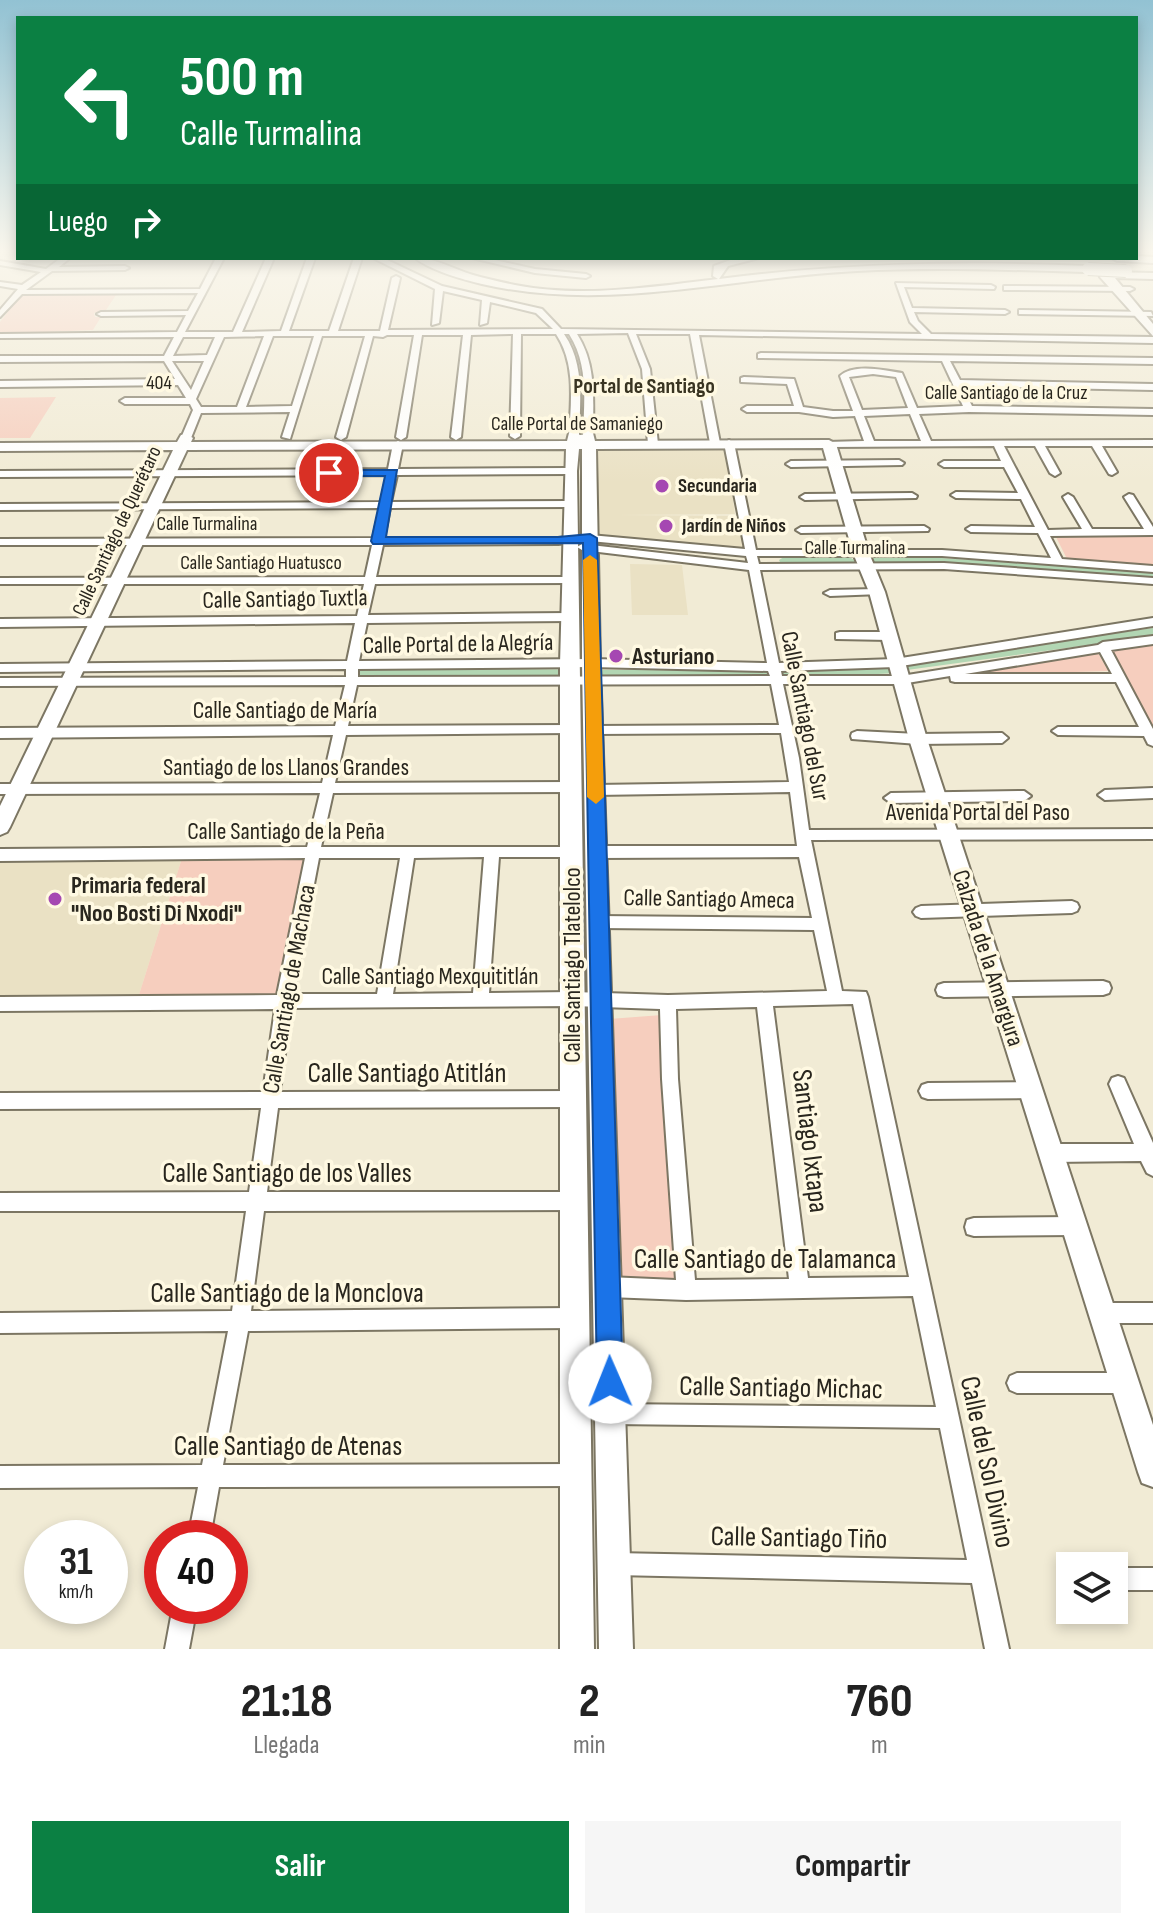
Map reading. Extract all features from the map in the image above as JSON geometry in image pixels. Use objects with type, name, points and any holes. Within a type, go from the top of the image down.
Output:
[{"type":"street","points":[[167,359],[183,329]]},
{"type":"street","points":[[236,335],[239,329]]},
{"type":"street","points":[[284,335],[286,329]]},
{"type":"street","points":[[332,335],[334,329]]},
{"type":"street","points":[[383,335],[384,329]]},
{"type":"street","name":"Calle Santiago Tlatelolco","points":[[556,329],[575,361],[590,543],[581,672],[584,852],[573,999],[577,1649]]},
{"type":"street","points":[[921,329],[928,335]]},
{"type":"street","points":[[0,336],[631,331],[1153,340]]},
{"type":"street","points":[[631,331],[646,369],[653,444]]},
{"type":"street","name":"Calle Santiago del Sur","points":[[694,332],[750,553],[819,924],[836,998]]},
{"type":"street","name":"Calle Santiago Tlatelolco","points":[[572,333],[581,344],[587,363],[581,440],[570,471],[566,541],[570,617],[581,672]]},
{"type":"street","name":"Calle Santiago de Machaca","points":[[202,1520],[240,1321],[284,1001],[418,334]]},
{"type":"street","points":[[456,437],[467,334]]},
{"type":"street","points":[[515,436],[517,334]]},
{"type":"street","points":[[240,410],[269,335]]},
{"type":"street","points":[[287,437],[318,335]]},
{"type":"street","points":[[341,437],[369,335]]},
{"type":"street","name":"Calle Santiago de Querétaro","points":[[0,827],[9,788],[45,732],[184,442],[194,403],[220,336]]},
{"type":"street","points":[[761,356],[1153,361]]},
{"type":"street","points":[[944,357],[969,409]]},
{"type":"street","points":[[0,359],[210,358]]},
{"type":"street","points":[[167,359],[194,403]]},
{"type":"street","points":[[870,444],[845,374],[873,372],[899,375],[927,443]]},
{"type":"street","points":[[744,380],[791,381],[799,409]]},
{"type":"street","points":[[0,384],[181,382]]},
{"type":"street","points":[[957,383],[1153,387]]},
{"type":"street","name":"404","points":[[125,401],[194,403],[240,410],[296,409]]},
{"type":"street","name":"Calle Santiago de la Cruz","points":[[747,409],[859,414],[969,409],[1153,412]]},
{"type":"street","name":"Calle Portal de Samaniego","points":[[0,440],[184,442],[287,437],[399,440],[515,436],[653,444],[1153,443]]},
{"type":"street","name":"Calle Portal de Samaniego","points":[[0,447],[184,442],[581,440]]},
{"type":"street","points":[[997,443],[1058,561]]},
{"type":"street","points":[[1038,443],[1055,473]]},
{"type":"street","points":[[1095,443],[1112,472]]},
{"type":"street","name":"Calzada de la Amargura","points":[[829,444],[902,674],[918,739],[1153,1472]]},
{"type":"street","points":[[791,464],[899,463]]},
{"type":"street","points":[[944,464],[1008,464]]},
{"type":"street","points":[[0,474],[570,471]]},
{"type":"street","points":[[956,495],[1025,496]]},
{"type":"street","points":[[805,497],[912,496]]},
{"type":"street","points":[[1068,497],[1089,533]]},
{"type":"street","points":[[1129,497],[1152,532]]},
{"type":"street","points":[[0,507],[570,504]]},
{"type":"street","points":[[801,530],[924,529]]},
{"type":"street","points":[[971,529],[1152,532]]},
{"type":"street","name":"Calle Turmalina","points":[[0,542],[566,541],[1153,581]]},
{"type":"street","name":"Calle Turmalina","points":[[590,543],[752,567],[942,553],[1153,569]]},
{"type":"street","name":"Calle Santiago Huatusco","points":[[0,581],[570,580]]},
{"type":"street","points":[[830,593],[877,592]]},
{"type":"street","name":"Calle Santiago Tuxtla","points":[[0,623],[570,617]]},
{"type":"street","name":"Calle Portal de la Alegría","points":[[902,674],[1153,622]]},
{"type":"street","points":[[840,636],[889,636]]},
{"type":"street","name":"Calle Portal de la Alegría","points":[[0,682],[73,675],[902,674],[1153,640]]},
{"type":"street","points":[[1103,646],[1151,736]]},
{"type":"street","name":"Calle Portal de la Alegría","points":[[0,668],[73,675]]},
{"type":"street","points":[[902,674],[1120,678]]},
{"type":"street","name":"Calle Santiago de María","points":[[0,733],[785,729]]},
{"type":"street","points":[[1058,731],[1151,736]]},
{"type":"street","points":[[857,736],[1002,738]]},
{"type":"street","name":"Santiago de los Llanos Grandes","points":[[9,788],[794,787]]},
{"type":"street","points":[[1105,795],[1153,793]]},
{"type":"street","points":[[891,798],[1024,796]]},
{"type":"street","name":"Avenida Portal del Paso","points":[[804,843],[948,833],[1153,834]]},
{"type":"street","name":"Calle Santiago de la Peña","points":[[0,855],[584,852],[804,843]]},
{"type":"street","name":"Calle Santiago Tlatelolco","points":[[584,852],[598,922],[616,1649]]},
{"type":"street","points":[[384,1001],[408,853]]},
{"type":"street","points":[[480,1000],[492,853]]},
{"type":"street","points":[[921,912],[974,913],[1072,907]]},
{"type":"street","name":"Calle Santiago Ameca","points":[[598,922],[819,924]]},
{"type":"street","points":[[944,990],[1103,988]]},
{"type":"street","name":"Calle Santiago Mexquititlán","points":[[0,1004],[573,999],[668,1002],[860,997],[922,1286]]},
{"type":"street","name":"Santiago Ixtapa","points":[[764,1000],[800,1288]]},
{"type":"street","points":[[668,1002],[670,1079],[686,1290]]},
{"type":"street","points":[[1051,1153],[1151,1157],[1118,1084]]},
{"type":"street","points":[[928,1091],[1031,1090]]},
{"type":"street","name":"Calle Santiago Atitlán","points":[[0,1101],[573,1099]]},
{"type":"street","name":"Calle Santiago de los Valles","points":[[0,1202],[574,1201]]},
{"type":"street","points":[[974,1227],[1074,1226]]},
{"type":"street","name":"Calle Santiago de Talamanca","points":[[608,1287],[686,1290],[922,1286]]},
{"type":"street","name":"Calle del Sol Divino","points":[[922,1286],[997,1649]]},
{"type":"street","points":[[1102,1313],[1153,1313]]},
{"type":"street","name":"Calle Santiago de la Monclova","points":[[0,1323],[574,1318]]},
{"type":"street","points":[[1017,1383],[1124,1383]]},
{"type":"street","name":"Calle Santiago Michac","points":[[611,1414],[950,1418]]},
{"type":"street","name":"Calle Santiago de Atenas","points":[[0,1477],[575,1475]]},
{"type":"street","name":"Calle Santiago Tiño","points":[[614,1564],[982,1572]]},
{"type":"street","points":[[1128,1579],[1153,1579]]},
{"type":"street","points":[[177,1649],[182,1624]]},
{"type":"shaded area","points":[[0,329],[94,329],[93,330],[0,334]]},
{"type":"shaded area","points":[[56,397],[30,438],[0,438],[0,398]]},
{"type":"shaded area","name":"Secundaria","points":[[725,445],[735,514],[618,515],[735,516],[745,550],[592,535],[593,447]]},
{"type":"shaded area","points":[[1056,537],[1153,537],[1153,566],[1068,561]]},
{"type":"shaded area","points":[[630,564],[682,565],[688,615],[632,615]]},
{"type":"shaded area","points":[[1153,644],[1153,732],[1107,647]]},
{"type":"shaded area","points":[[1097,651],[1108,671],[943,676]]},
{"type":"shaded area","points":[[182,858],[138,998],[0,1002],[0,859]]},
{"type":"shaded area","points":[[182,858],[308,858],[277,996],[138,998]]},
{"type":"shaded area","points":[[662,1015],[684,1288],[615,1281],[609,1019]]},
{"type":"waterway","points":[[784,560],[851,561]]},
{"type":"waterway","points":[[874,561],[941,561],[1153,575]]},
{"type":"waterway","points":[[907,666],[1153,632]]},
{"type":"waterway","points":[[778,675],[894,670]]},
{"type":"waterway","points":[[364,672],[764,675]]},
{"type":"slow traffic","points":[[590,560],[596,797]]},
{"type":"place","name":"Secundaria","points":[[662,486]]},
{"type":"place","name":"Jardín de Niños","points":[[666,526]]},
{"type":"place","name":"Asturiano","points":[[616,656]]},
{"type":"place","name":"Primaria federal \"Noo Bosti Di Nxodi\"","points":[[55,899]]},
{"type":"district","name":"Portal de Santiago","points":[[644,386]]},
{"type":"route","points":[[329,473],[392,472],[378,541],[558,541],[590,538],[610,1382]]}]
